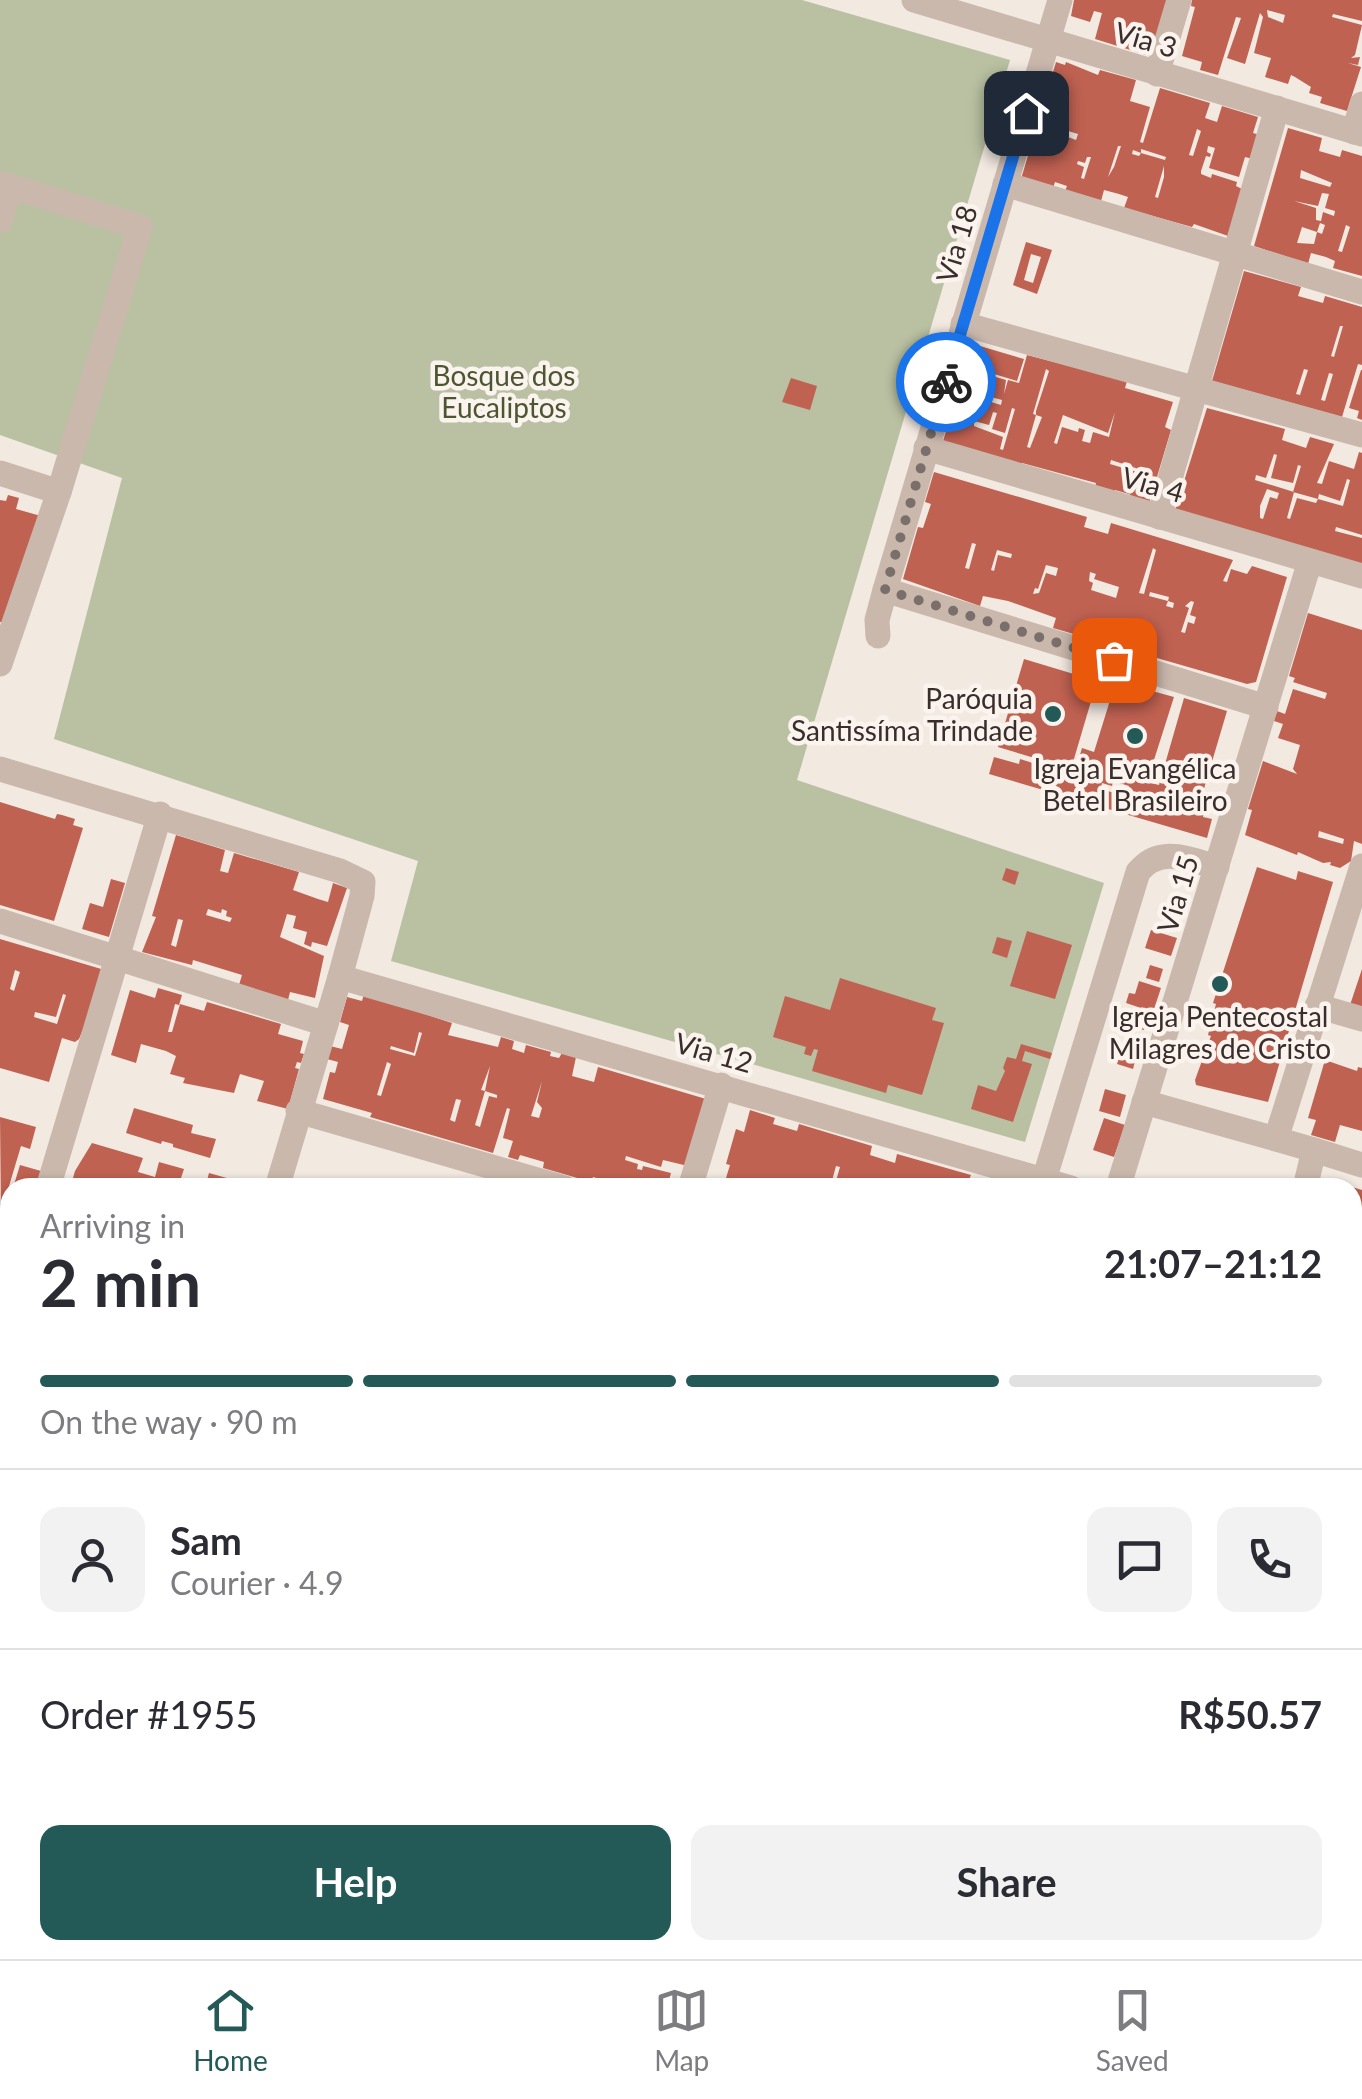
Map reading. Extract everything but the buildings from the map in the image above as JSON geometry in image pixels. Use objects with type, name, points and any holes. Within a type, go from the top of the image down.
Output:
[{"type":"street","name":"Via 3","points":[[914,0],[1358,133]]},
{"type":"street","name":"Via 18","points":[[878,636],[877,620],[885,590],[1060,0]]},
{"type":"street","points":[[1157,74],[1180,0]]},
{"type":"street","points":[[1358,133],[1362,104]]},
{"type":"street","points":[[1158,517],[1277,108]]},
{"type":"street","points":[[1005,184],[1362,292]]},
{"type":"street","points":[[0,220],[6,185],[140,227],[59,492],[5,633],[0,664]]},
{"type":"street","points":[[963,324],[1362,435]]},
{"type":"street","name":"Via 4","points":[[926,448],[1362,576]]},
{"type":"street","points":[[0,473],[59,492]]},
{"type":"street","name":"Via 15","points":[[1121,1178],[1310,561]]},
{"type":"street","points":[[885,590],[1266,708]]},
{"type":"street","points":[[0,768],[160,814],[340,871],[362,882],[362,896],[340,976],[279,1178]]},
{"type":"street","points":[[51,1178],[160,814]]},
{"type":"street","points":[[1045,1178],[1138,872],[1155,856],[1167,855],[1217,867]]},
{"type":"street","points":[[1276,1138],[1361,873]]},
{"type":"street","points":[[0,922],[326,1024]]},
{"type":"street","name":"Via 12","points":[[340,976],[1037,1178]]},
{"type":"street","points":[[1318,1006],[1362,1020]]},
{"type":"street","points":[[693,1178],[721,1086]]},
{"type":"street","points":[[1144,1102],[1362,1166]]},
{"type":"street","points":[[298,1110],[531,1178]]},
{"type":"street","points":[[1307,1178],[1314,1150]]},
{"type":"green space","name":"Bosque dos Eucaliptos","points":[[0,0],[802,0],[1010,60],[797,780],[1104,883],[1025,1142],[391,961],[418,861],[54,739],[122,478],[0,435]]},
{"type":"way so far","points":[[946,382],[885,590],[1114,660]]},
{"type":"place","name":"Paróquia Santissíma Trindade","points":[[1053,714]]},
{"type":"place","name":"Igreja Evangélica Betel Brasileiro","points":[[1135,736]]},
{"type":"place","name":"Igreja Pentecostal Milagres de Cristo","points":[[1220,984]]},
{"type":"route","points":[[946,382],[1026,113]]}]
